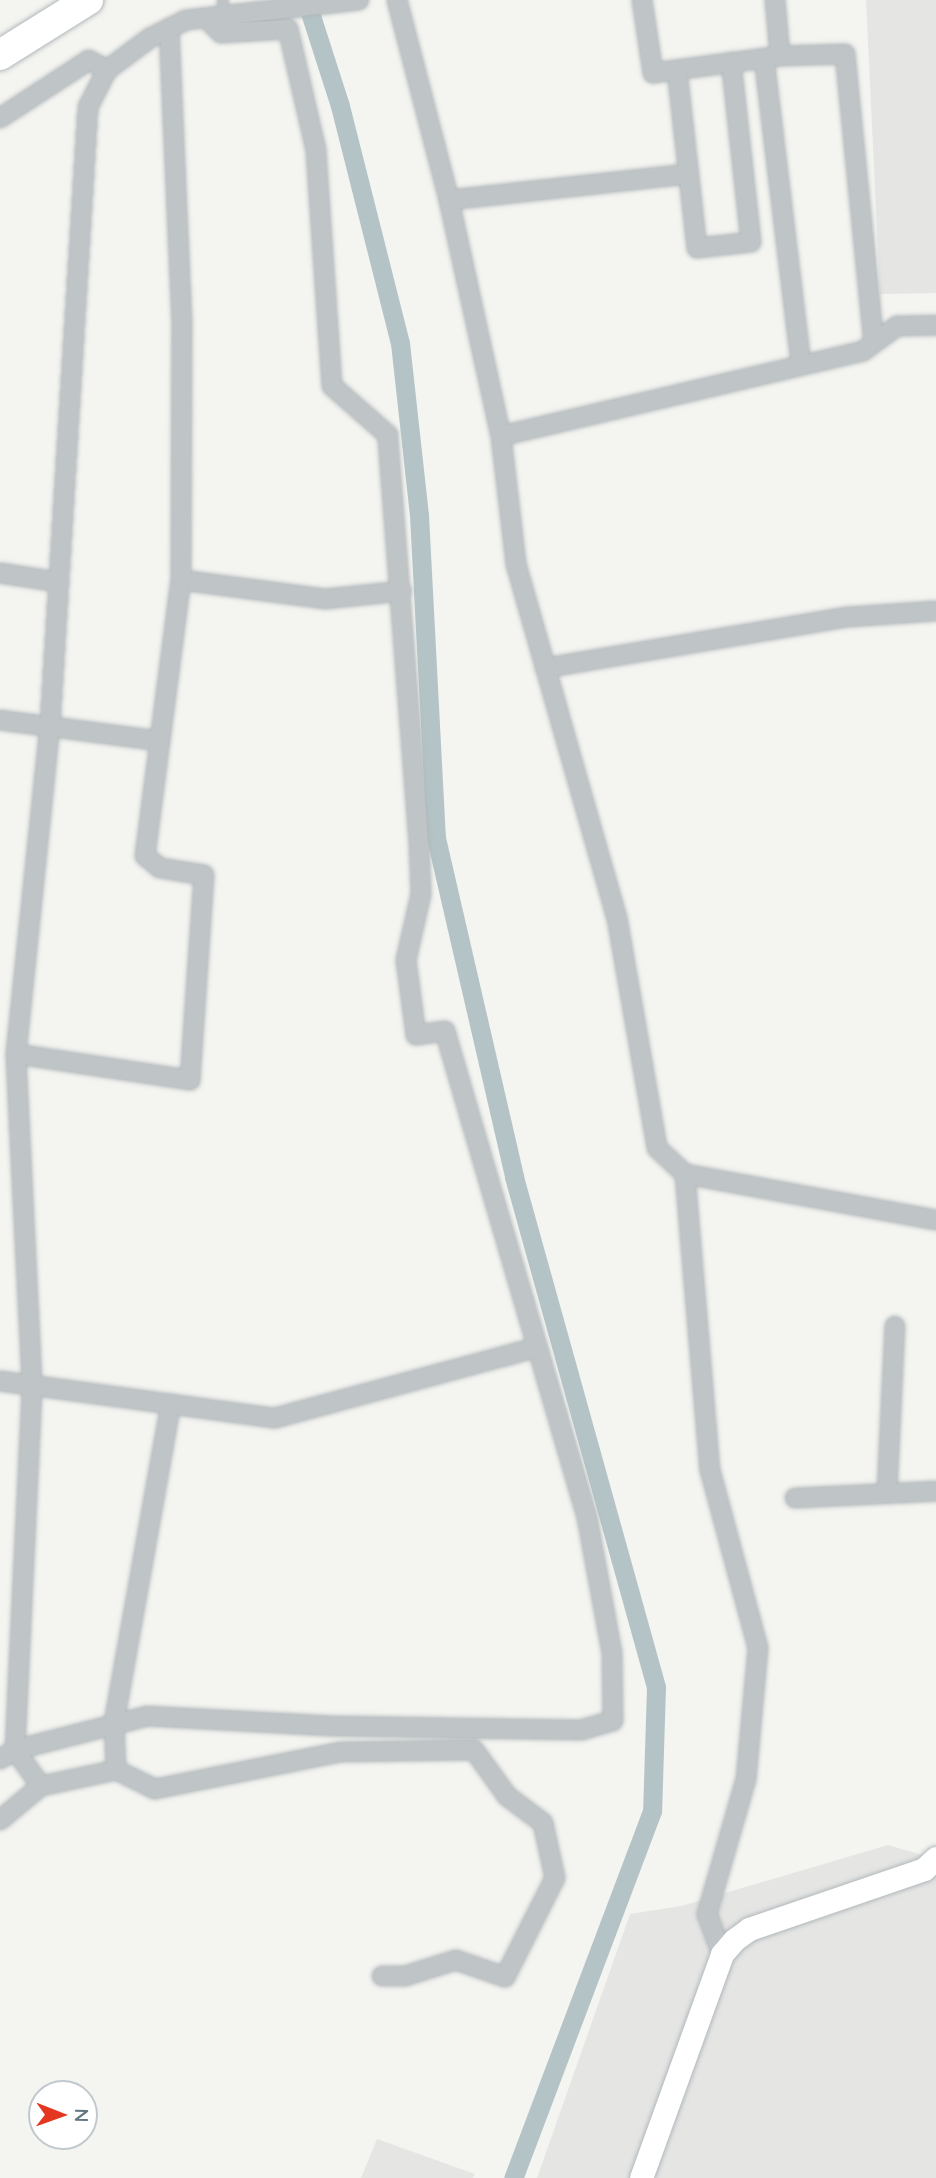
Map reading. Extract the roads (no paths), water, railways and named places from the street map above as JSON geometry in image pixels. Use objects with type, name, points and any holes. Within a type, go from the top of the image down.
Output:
[{"type":"highway","points":[[0,55],[88,0]]},
{"type":"main road","points":[[641,2178],[722,1954],[749,1929],[924,1869],[936,1857]]},
{"type":"street","points":[[41,1786],[17,1760],[32,1383],[16,1054],[50,726],[88,107],[107,70],[169,29],[206,18],[224,8],[288,10],[359,0]]},
{"type":"street","points":[[397,0],[449,200],[501,436],[516,564],[617,918],[657,1147],[685,1174],[936,1220]]},
{"type":"street","points":[[642,0],[653,73],[772,57],[845,54],[874,342]]},
{"type":"street","points":[[775,0],[772,57],[801,365]]},
{"type":"street","points":[[17,1760],[147,1716],[332,1726],[581,1730],[613,1721],[612,1653],[587,1517],[534,1348],[444,1031],[416,1035],[406,960],[421,894],[402,591],[388,435],[332,386],[316,150],[288,29],[221,33],[206,18]]},
{"type":"street","points":[[16,1054],[190,1080],[204,875],[160,868],[145,856],[181,580],[182,325],[169,29]]},
{"type":"street","points":[[0,118],[89,60],[107,70]]},
{"type":"street","points":[[677,70],[697,248],[751,242],[731,62]]},
{"type":"street","points":[[449,200],[689,174]]},
{"type":"street","points":[[501,436],[863,351],[897,326],[936,325]]},
{"type":"street","points":[[0,573],[59,582]]},
{"type":"street","points":[[181,580],[325,599],[402,591]]},
{"type":"street","points":[[545,668],[848,617],[936,611]]},
{"type":"street","points":[[0,720],[160,741]]},
{"type":"street","points":[[685,1174],[710,1470],[758,1648],[746,1779],[707,1914],[722,1954]]},
{"type":"street","points":[[887,1493],[895,1326]]},
{"type":"street","points":[[0,1381],[32,1383],[275,1418],[534,1348]]},
{"type":"street","points":[[116,1763],[114,1729],[172,1404]]},
{"type":"street","points":[[795,1498],[936,1491]]},
{"type":"street","points":[[116,1763],[155,1789],[341,1752],[474,1749],[507,1796],[543,1824],[555,1878],[505,1977],[456,1960],[405,1976],[382,1976]]},
{"type":"street","points":[[0,1820],[41,1786],[116,1763]]},
{"type":"waterway","points":[[306,0],[340,106],[400,343],[419,515],[436,838],[514,1177],[656,1687],[652,1811],[513,2178]]}]
